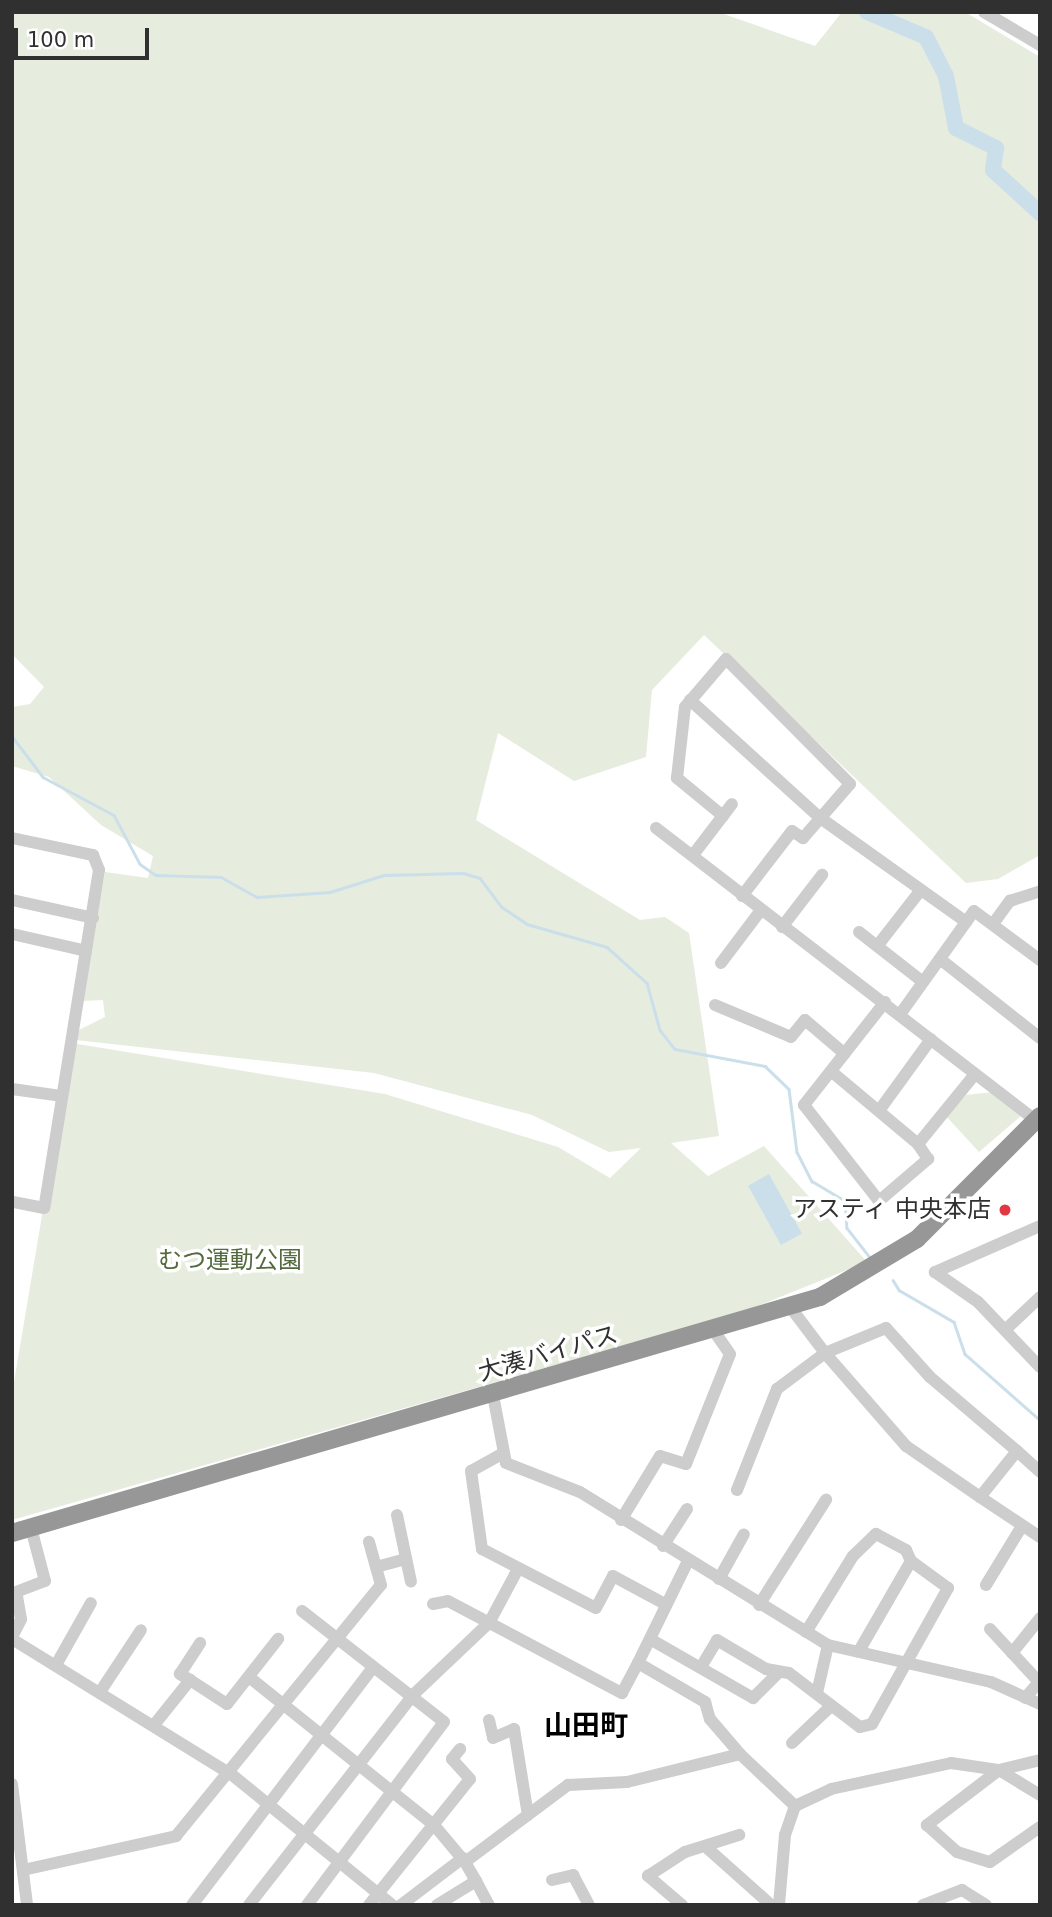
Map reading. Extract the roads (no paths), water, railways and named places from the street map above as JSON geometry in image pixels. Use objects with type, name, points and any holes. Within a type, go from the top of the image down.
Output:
[{"type":"highway","name":"大湊バイパス","points":[[12,1533],[791,1308],[854,1281],[918,1239],[1038,1119]]},
{"type":"street","points":[[984,12],[1040,45]]},
{"type":"street","points":[[723,816],[677,778],[690,700],[726,659],[775,703],[850,784],[803,838],[792,831],[742,896]]},
{"type":"street","points":[[690,700],[820,817],[966,922]]},
{"type":"street","points":[[693,855],[732,804]]},
{"type":"street","points":[[656,828],[742,896],[901,1013],[975,1074],[1038,1119]]},
{"type":"street","points":[[12,838],[93,855],[99,870],[44,1208],[12,1202]]},
{"type":"street","points":[[782,926],[822,875]]},
{"type":"street","points":[[878,944],[920,891]]},
{"type":"street","points":[[993,924],[1010,901],[1040,891]]},
{"type":"street","points":[[12,900],[93,918]]},
{"type":"street","points":[[721,963],[761,910]]},
{"type":"street","points":[[901,1013],[974,911],[1040,960]]},
{"type":"street","points":[[859,932],[878,944],[923,982]]},
{"type":"street","points":[[12,934],[86,951]]},
{"type":"street","points":[[940,959],[1040,1038]]},
{"type":"street","points":[[832,1072],[881,1108],[918,1144],[928,1159],[879,1201],[804,1111],[832,1072],[886,1002]]},
{"type":"street","points":[[715,1006],[791,1037],[805,1020],[845,1055]]},
{"type":"street","points":[[881,1108],[931,1039]]},
{"type":"street","points":[[918,1144],[975,1074]]},
{"type":"street","points":[[12,1089],[61,1096]]},
{"type":"street","points":[[1040,1226],[1007,1245],[936,1266],[1040,1367]]},
{"type":"street","points":[[1005,1331],[1040,1297]]},
{"type":"street","points":[[791,1308],[825,1353],[906,1446],[1040,1537]]},
{"type":"street","points":[[737,1490],[777,1389],[825,1353],[886,1328],[930,1377],[1040,1472]]},
{"type":"street","points":[[621,1520],[660,1455],[686,1464],[730,1354],[714,1331]]},
{"type":"street","points":[[493,1395],[500,1455]]},
{"type":"street","points":[[980,1497],[1017,1451]]},
{"type":"street","points":[[500,1455],[580,1492],[663,1546],[828,1645],[991,1682],[1040,1704]]},
{"type":"street","points":[[500,1455],[471,1471],[477,1543],[519,1569],[596,1608],[613,1576],[665,1604]]},
{"type":"street","points":[[760,1605],[825,1500]]},
{"type":"street","points":[[663,1546],[687,1509]]},
{"type":"street","points":[[397,1515],[411,1582]]},
{"type":"street","points":[[986,1585],[1022,1526]]},
{"type":"street","points":[[31,1528],[45,1581],[16,1592],[21,1619],[12,1638],[231,1774],[306,1832],[392,1905]]},
{"type":"street","points":[[719,1579],[744,1534]]},
{"type":"street","points":[[701,1667],[717,1640],[778,1674],[789,1673],[860,1727],[872,1724],[948,1588],[911,1562],[906,1550],[876,1534],[867,1536],[806,1632]]},
{"type":"street","points":[[23,1870],[176,1836],[231,1774],[334,1638],[381,1585],[369,1542]]},
{"type":"street","points":[[376,1567],[406,1559]]},
{"type":"street","points":[[433,1604],[448,1601],[622,1693],[688,1560]]},
{"type":"street","points":[[859,1651],[911,1562]]},
{"type":"street","points":[[250,1904],[413,1695],[489,1623],[519,1569]]},
{"type":"street","points":[[56,1665],[91,1603]]},
{"type":"street","points":[[302,1611],[334,1638],[413,1695],[444,1722],[443,1730],[396,1794],[307,1905]]},
{"type":"street","points":[[1012,1653],[1040,1618]]},
{"type":"street","points":[[990,1629],[1039,1682],[1025,1698]]},
{"type":"street","points":[[100,1692],[141,1630]]},
{"type":"street","points":[[200,1643],[180,1674],[227,1704],[278,1639]]},
{"type":"street","points":[[650,1639],[753,1698],[778,1674]]},
{"type":"street","points":[[817,1693],[828,1645]]},
{"type":"street","points":[[638,1663],[705,1702],[710,1719],[740,1754],[795,1806]]},
{"type":"street","points":[[192,1905],[373,1667]]},
{"type":"street","points":[[248,1677],[434,1825],[464,1860],[489,1905]]},
{"type":"street","points":[[154,1725],[190,1680]]},
{"type":"street","points":[[792,1743],[831,1706]]},
{"type":"street","points":[[489,1720],[493,1738],[514,1729],[528,1815]]},
{"type":"street","points":[[369,1905],[470,1779],[452,1759],[460,1749]]},
{"type":"street","points":[[401,1905],[568,1785],[627,1782],[740,1754]]},
{"type":"street","points":[[779,1905],[785,1835],[795,1806],[831,1789],[951,1763],[999,1769],[1040,1760]]},
{"type":"street","points":[[999,1769],[1040,1795]]},
{"type":"street","points":[[999,1769],[927,1825],[957,1852],[990,1862],[1040,1827]]},
{"type":"street","points":[[12,1784],[27,1905]]},
{"type":"street","points":[[682,1905],[648,1876],[685,1852],[738,1835]]},
{"type":"street","points":[[706,1847],[771,1905]]},
{"type":"street","points":[[552,1880],[573,1875],[589,1905]]},
{"type":"street","points":[[437,1905],[476,1881]]},
{"type":"street","points":[[922,1905],[962,1890],[986,1905]]},
{"type":"water","points":[[769,1174],[802,1233],[781,1245],[748,1186]]},
{"type":"waterway","points":[[867,12],[926,37],[946,76],[956,128],[996,148],[993,170],[1040,213]]},
{"type":"waterway","points":[[12,736],[43,777],[114,815],[140,864],[156,875],[221,877],[257,897],[330,892],[384,875],[463,873],[480,878],[502,907],[527,924],[607,947],[647,983],[660,1030],[675,1049],[765,1066],[789,1089],[797,1152],[812,1181],[845,1201],[847,1228],[869,1256]]},
{"type":"waterway","points":[[893,1280],[899,1290],[954,1322],[965,1354],[1040,1420]]},
{"type":"place","name":"アスティ 中央本店","points":[[1005,1210]]},
{"type":"district","name":"山田町","points":[[586,1726]]},
{"type":"park label","name":"むつ運動公園","points":[[230,1261]]}]
